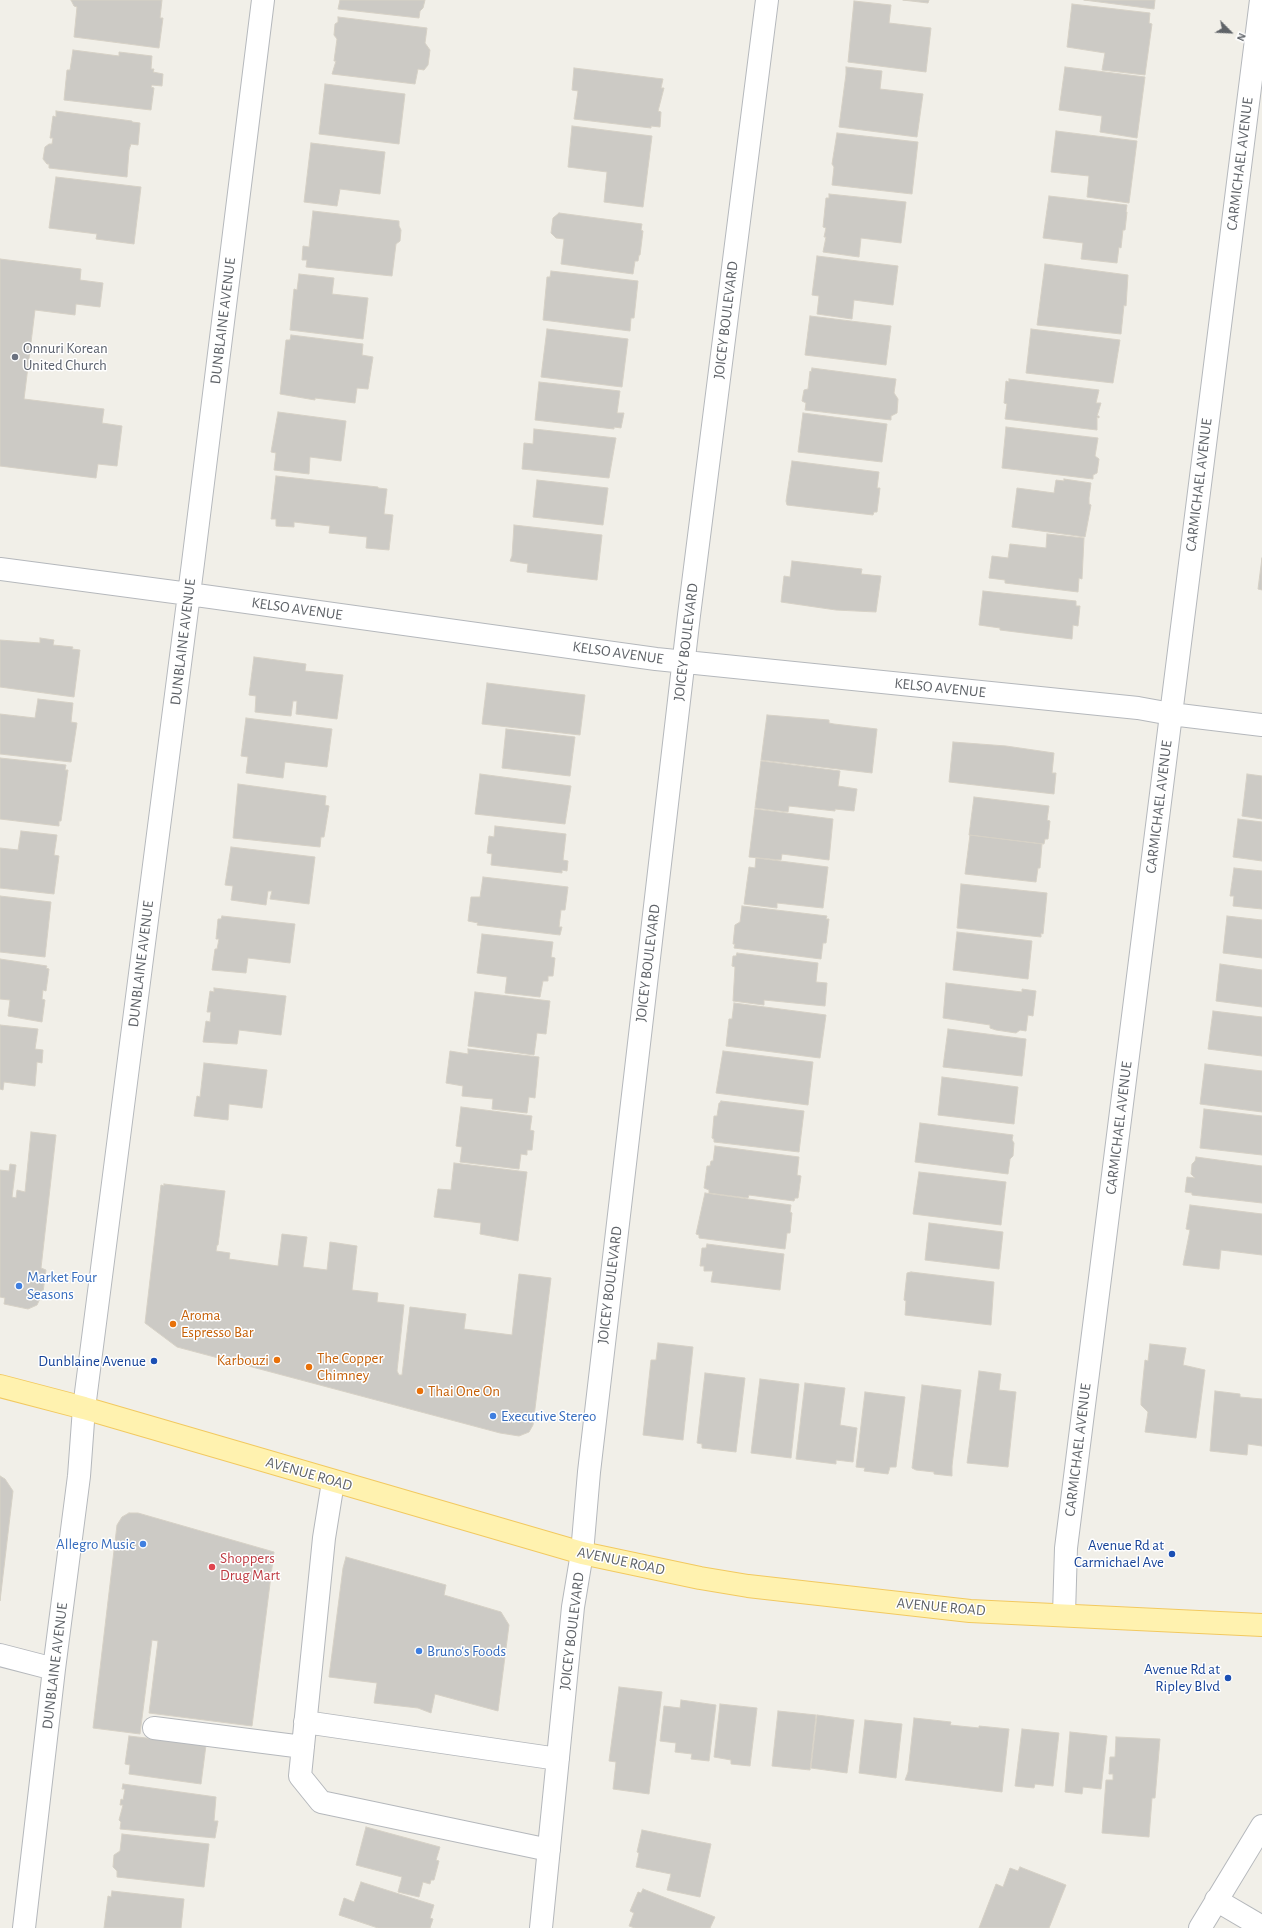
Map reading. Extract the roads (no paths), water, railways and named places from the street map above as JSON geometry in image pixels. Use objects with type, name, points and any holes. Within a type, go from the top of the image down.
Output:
[{"type":"main road","name":"AVENUE ROAD","points":[[0,1386],[84,1408],[333,1482],[582,1553],[748,1586],[970,1611],[1064,1614],[1262,1625]]},
{"type":"street","name":"DUNBLAINE AVENUE","points":[[24,1928],[54,1669],[79,1476],[84,1408],[189,594],[263,0]]},
{"type":"street","name":"JOICEY BOULEVARD","points":[[541,1928],[573,1607],[582,1553],[590,1464],[683,662],[768,0]]},
{"type":"street","name":"CARMICHAEL AVENUE","points":[[1064,1614],[1066,1548],[1261,0]]},
{"type":"street","name":"KELSO AVENUE","points":[[0,569],[683,662],[1138,708],[1171,714],[1262,725]]},
{"type":"street","points":[[333,1482],[324,1538],[300,1776],[321,1802],[549,1850]]},
{"type":"street","points":[[0,1655],[54,1669]]},
{"type":"street","points":[[305,1722],[558,1758]]},
{"type":"street","points":[[154,1728],[302,1747]]},
{"type":"street","points":[[1200,1928],[1216,1900],[1259,1839]]},
{"type":"street","points":[[1216,1900],[1262,1927]]},
{"type":"place","name":"Onnuri Korean United Church","points":[[15,357]]},
{"type":"place","name":"Market Four Seasons","points":[[19,1286]]},
{"type":"place","name":"Aroma Espresso Bar","points":[[173,1324]]},
{"type":"place","name":"Karbouzi","points":[[277,1360]]},
{"type":"place","name":"Dunblaine Avenue","points":[[154,1361]]},
{"type":"place","name":"The Copper Chimney","points":[[309,1367]]},
{"type":"place","name":"Thai One On","points":[[420,1391]]},
{"type":"place","name":"Executive Stereo","points":[[493,1416]]},
{"type":"place","name":"Allegro Music","points":[[143,1544]]},
{"type":"place","name":"Avenue Rd at Carmichael Ave","points":[[1172,1554]]},
{"type":"place","name":"Shoppers Drug Mart","points":[[212,1567]]},
{"type":"place","name":"Bruno's Foods","points":[[419,1651]]},
{"type":"place","name":"Avenue Rd at Ripley Blvd","points":[[1228,1678]]}]
